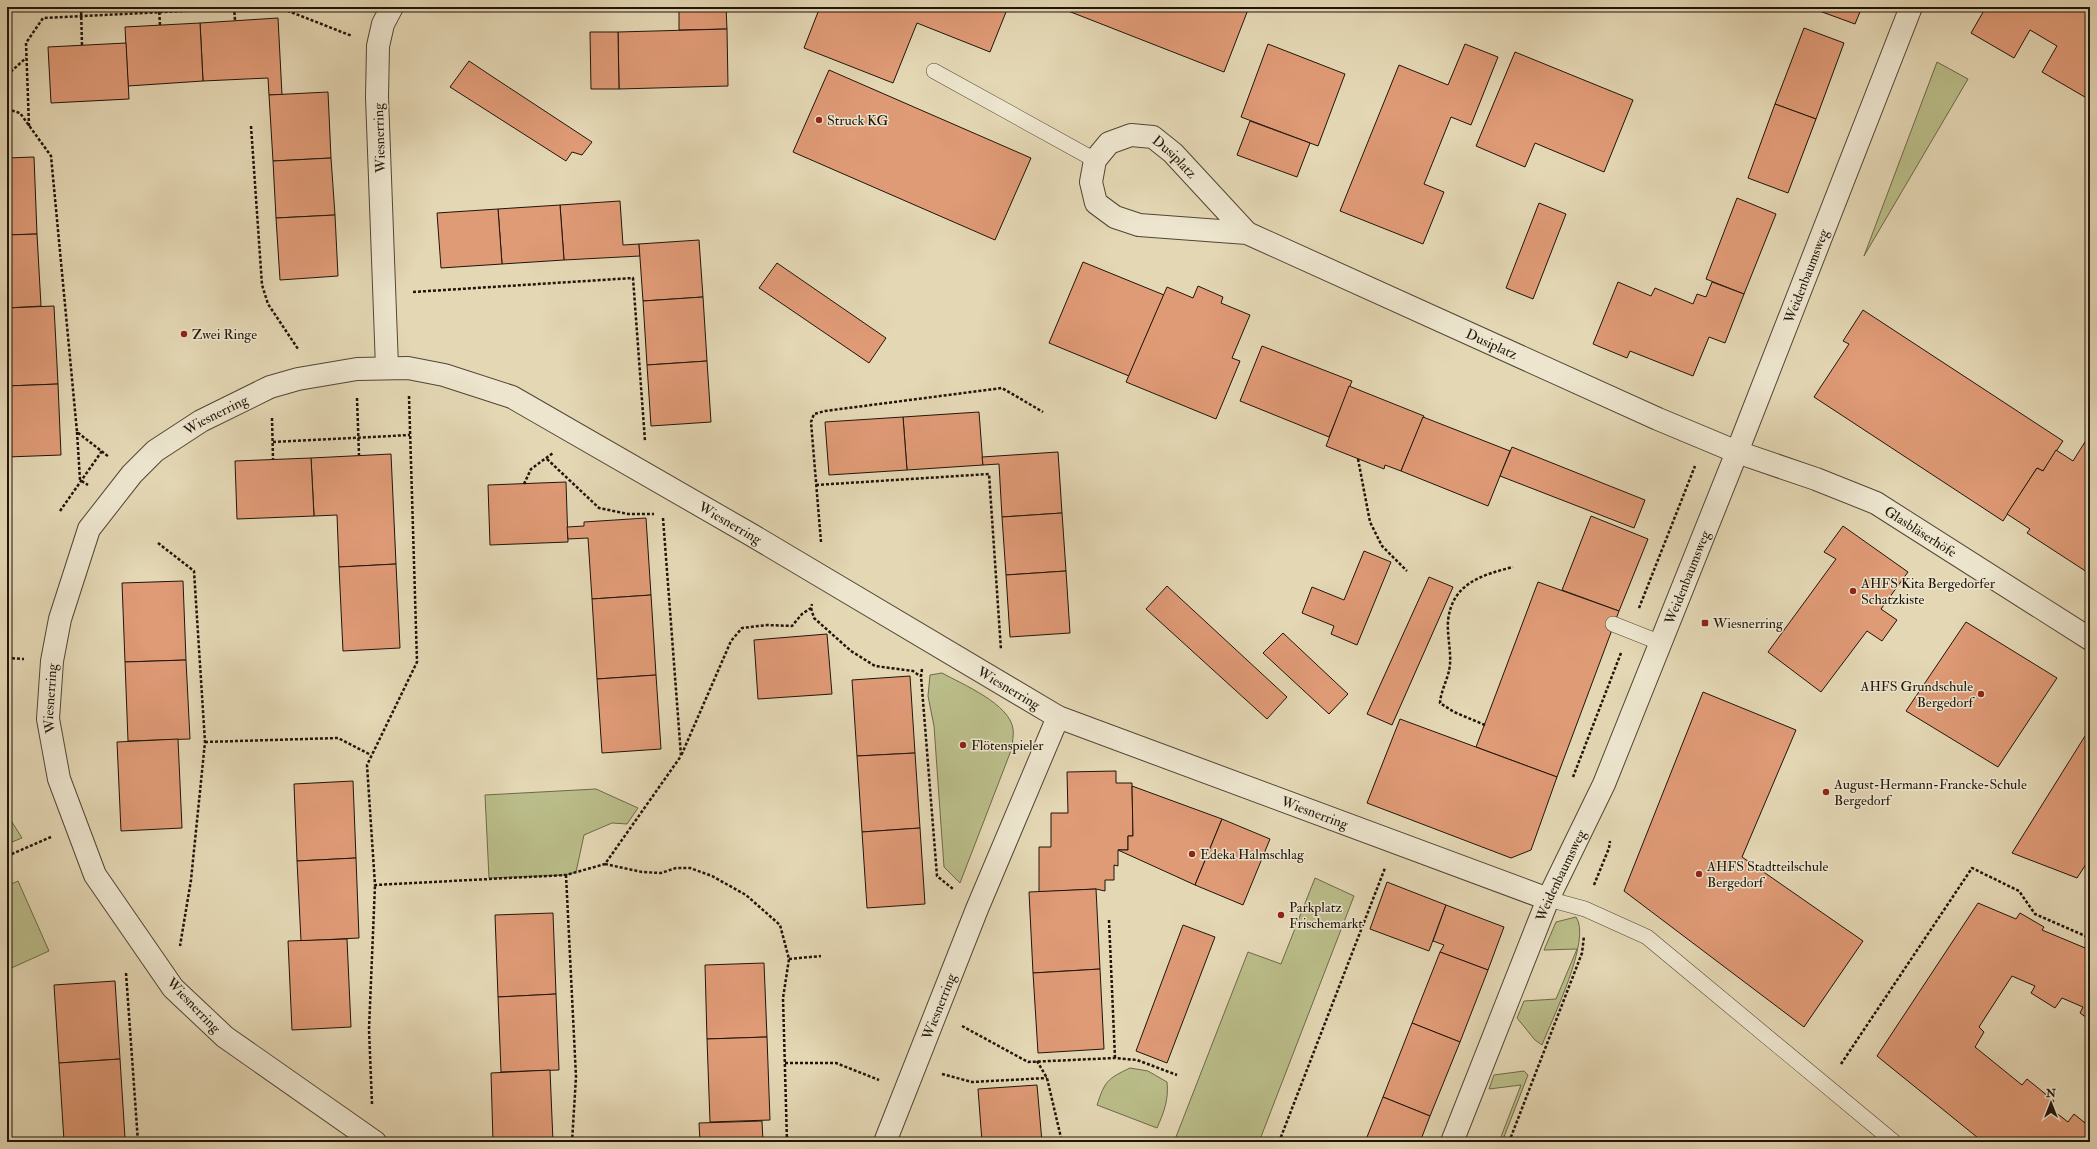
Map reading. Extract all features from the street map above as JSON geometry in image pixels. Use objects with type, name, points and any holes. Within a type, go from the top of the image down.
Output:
[{"type":"street","name":"Wiesnerring","points":[[392,7],[383,24],[378,46],[377,97],[385,294],[397,368]]},
{"type":"street","name":"Weidenbaumsweg","points":[[1452,1142],[1548,899],[1604,784],[1737,452],[1911,7]]},
{"type":"street","name":"Dusiplatz","points":[[1247,233],[1174,153],[1153,137],[1131,135],[1109,143],[1095,160],[1091,182],[1096,203],[1115,217],[1139,225],[1247,233],[1550,371],[1737,452]]},
{"type":"street","name":"Wiesnerring","points":[[374,1141],[225,1037],[173,988],[95,875],[59,779],[48,719],[52,661],[60,619],[89,529],[132,474],[155,451],[201,421],[270,387],[316,376],[356,369],[397,368],[444,375],[512,396],[819,574],[929,642],[1058,717],[1548,899]]},
{"type":"street","name":"Glasbläserhöfe","points":[[1737,452],[1849,491],[1876,504],[2090,640]]},
{"type":"street","name":"Wiesnerring","points":[[885,1142],[978,909],[1058,717]]},
{"type":"lane","points":[[934,71],[1095,160]]},
{"type":"lane","points":[[1614,624],[1661,643]]},
{"type":"lane","points":[[1548,899],[1585,909],[1647,937],[1894,1142]]},
{"type":"path","points":[[81,7],[82,46]]},
{"type":"path","points":[[159,7],[160,25]]},
{"type":"path","points":[[29,126],[26,43],[43,18],[266,7]]},
{"type":"path","points":[[278,7],[378,46]]},
{"type":"path","points":[[234,8],[235,20]]},
{"type":"path","points":[[7,74],[27,58]]},
{"type":"path","points":[[7,109],[20,113],[51,156],[77,432],[80,480]]},
{"type":"path","points":[[251,126],[262,285],[268,304],[316,376]]},
{"type":"path","points":[[385,294],[633,278],[654,479],[663,514],[681,756]]},
{"type":"path","points":[[374,1141],[369,1029],[375,885],[366,765],[417,662],[410,435],[397,368]]},
{"type":"path","points":[[356,369],[359,455]]},
{"type":"path","points":[[270,387],[273,459]]},
{"type":"path","points":[[921,676],[913,671],[875,666],[851,651],[814,618],[811,608],[819,574],[821,548],[811,422],[814,414],[825,410],[1002,388],[1043,412]]},
{"type":"path","points":[[524,484],[532,469],[547,459],[572,431]]},
{"type":"path","points":[[77,432],[132,474]]},
{"type":"path","points":[[273,442],[410,435]]},
{"type":"path","points":[[60,511],[80,480],[102,451]]},
{"type":"path","points":[[547,459],[599,508],[628,514],[663,514]]},
{"type":"path","points":[[1358,459],[1370,522],[1382,546],[1407,571]]},
{"type":"path","points":[[816,485],[988,474],[1003,685]]},
{"type":"path","points":[[80,480],[111,501]]},
{"type":"path","points":[[158,543],[194,571],[205,742],[191,880],[173,988]]},
{"type":"path","points":[[1485,724],[1454,712],[1440,703],[1450,664],[1448,620],[1456,594],[1468,583],[1493,572],[1513,567]]},
{"type":"path","points":[[605,864],[681,756],[731,641],[742,628],[767,625],[792,626],[802,614],[811,608]]},
{"type":"path","points":[[929,642],[921,676],[937,876],[978,909]]},
{"type":"path","points":[[205,742],[338,738],[371,755]]},
{"type":"path","points":[[7,856],[55,835]]},
{"type":"path","points":[[1509,1142],[1582,953],[1585,909],[1609,848],[1610,840]]},
{"type":"path","points":[[1280,1142],[1395,843]]},
{"type":"path","points":[[375,885],[566,875],[605,864],[642,872],[661,873],[676,868],[690,868],[718,879],[746,895],[780,926],[789,958],[782,998],[787,1142]]},
{"type":"path","points":[[1826,1086],[1972,868],[2019,891],[2036,914],[2090,938]]},
{"type":"path","points":[[566,875],[576,1077],[572,1142]]},
{"type":"path","points":[[1109,920],[1115,1058]]},
{"type":"path","points":[[789,958],[821,956]]},
{"type":"path","points":[[125,965],[138,1142]]},
{"type":"path","points":[[937,1013],[1028,1062],[1115,1058],[1137,1060],[1177,1075]]},
{"type":"path","points":[[1037,1062],[1047,1078],[1062,1142]]},
{"type":"path","points":[[784,1063],[836,1063],[907,1090]]},
{"type":"path","points":[[916,1067],[972,1082],[1047,1078]]},
{"type":"green space","points":[[1937,62],[1968,79],[1864,256]]},
{"type":"green space","points":[[942,673],[994,703],[1010,720],[1013,729],[1012,748],[960,883],[944,867],[934,726],[928,696],[930,675]]},
{"type":"green space","points":[[596,789],[638,808],[627,824],[612,823],[584,835],[576,872],[566,875],[489,878],[485,795]]},
{"type":"green space","points":[[7,814],[22,838],[7,844]]},
{"type":"green space","points":[[1315,878],[1354,896],[1259,1142],[1174,1142],[1248,952],[1281,964]]},
{"type":"green space","points":[[18,881],[49,951],[7,970],[7,886]]},
{"type":"green space","points":[[1576,917],[1580,928],[1579,943],[1575,960],[1569,980],[1542,1045],[1535,1040],[1517,1018],[1524,1001],[1556,999],[1577,949],[1544,950],[1556,922]]},
{"type":"green space","points":[[1130,1068],[1148,1071],[1167,1082],[1165,1105],[1157,1128],[1097,1105],[1102,1091],[1108,1082],[1116,1075]]},
{"type":"green space","points":[[1524,1071],[1528,1075],[1502,1142],[1499,1142],[1521,1085],[1489,1089],[1494,1075]]},
{"type":"building","points":[[679,7],[726,7],[727,29],[679,30]]},
{"type":"building","points":[[820,7],[1008,7],[990,52],[917,23],[893,83],[804,48]]},
{"type":"building","points":[[1058,7],[1249,7],[1224,72]]},
{"type":"building","points":[[1815,7],[1862,7],[1855,24],[1814,9]]},
{"type":"building","points":[[1986,7],[2070,7],[2076,10],[2078,7],[2090,7],[2090,100],[2042,72],[2057,46],[2030,30],[2014,58],[1971,33]]},
{"type":"building","points":[[278,18],[282,95],[269,95],[268,78],[203,81],[200,23]]},
{"type":"building","points":[[200,23],[203,81],[128,86],[125,27]]},
{"type":"building","points":[[1804,28],[1844,43],[1816,119],[1775,104]]},
{"type":"building","points":[[727,29],[728,86],[619,89],[618,32]]},
{"type":"building","points":[[590,32],[618,32],[619,89],[591,89]]},
{"type":"building","points":[[126,43],[129,99],[51,103],[48,47]]},
{"type":"building","points":[[1268,44],[1345,74],[1318,146],[1241,117]]},
{"type":"building","points":[[1465,44],[1498,57],[1471,125],[1451,117],[1424,184],[1444,192],[1423,244],[1340,211],[1399,65],[1448,85]]},
{"type":"building","points":[[1515,52],[1633,100],[1604,172],[1535,143],[1525,167],[1476,146]]},
{"type":"building","points":[[469,61],[592,142],[582,155],[572,152],[566,161],[450,87]]},
{"type":"building","points":[[829,70],[1031,158],[995,240],[793,152]]},
{"type":"building","points":[[328,92],[331,158],[273,161],[269,95]]},
{"type":"building","points":[[1775,104],[1816,119],[1788,193],[1748,178]]},
{"type":"building","points":[[1250,121],[1310,143],[1297,177],[1237,155]]},
{"type":"building","points":[[34,157],[37,234],[7,235],[7,158]]},
{"type":"building","points":[[331,158],[335,215],[276,218],[273,161]]},
{"type":"building","points":[[1737,198],[1776,214],[1744,294],[1706,279]]},
{"type":"building","points":[[620,201],[623,245],[639,244],[640,256],[564,260],[560,205]]},
{"type":"building","points":[[1539,203],[1566,214],[1533,299],[1506,288]]},
{"type":"building","points":[[560,205],[564,260],[502,264],[498,209]]},
{"type":"building","points":[[498,209],[502,264],[441,268],[437,213]]},
{"type":"building","points":[[335,215],[338,276],[280,280],[276,218]]},
{"type":"building","points":[[37,234],[41,306],[7,308],[7,235]]},
{"type":"building","points":[[699,240],[703,297],[643,301],[639,244]]},
{"type":"building","points":[[1083,262],[1164,295],[1129,376],[1049,343]]},
{"type":"building","points":[[777,263],[886,338],[869,363],[759,288]]},
{"type":"building","points":[[1618,282],[1651,296],[1655,288],[1693,304],[1697,294],[1706,297],[1712,282],[1744,294],[1725,343],[1709,337],[1693,376],[1630,351],[1627,358],[1593,344]]},
{"type":"building","points":[[1198,286],[1223,297],[1221,303],[1250,315],[1232,358],[1240,361],[1216,419],[1126,382],[1167,287],[1193,298]]},
{"type":"building","points":[[703,297],[707,361],[647,365],[643,301]]},
{"type":"building","points":[[54,306],[58,384],[7,386],[7,308]]},
{"type":"building","points":[[1863,310],[2063,441],[2043,471],[2037,468],[2003,521],[1814,397],[1849,344],[1843,341]]},
{"type":"building","points":[[1262,346],[1352,381],[1329,437],[1240,401]]},
{"type":"building","points":[[707,361],[711,422],[651,426],[647,365]]},
{"type":"building","points":[[58,384],[61,455],[7,457],[7,386]]},
{"type":"building","points":[[1349,386],[1424,416],[1401,471],[1385,465],[1384,469],[1326,446]]},
{"type":"building","points":[[979,412],[983,465],[907,470],[903,417]]},
{"type":"building","points":[[903,417],[907,470],[829,475],[825,422]]},
{"type":"building","points":[[1423,417],[1510,451],[1488,506],[1401,471]]},
{"type":"building","points":[[2090,434],[2090,574],[2027,533],[2030,529],[2007,514],[2037,468],[2043,471],[2056,450],[2073,461]]},
{"type":"building","points":[[1512,447],[1645,500],[1634,528],[1500,476]]},
{"type":"building","points":[[1058,452],[1062,513],[1002,517],[999,464],[983,465],[982,457]]},
{"type":"building","points":[[391,454],[396,564],[339,567],[337,515],[314,516],[311,458]]},
{"type":"building","points":[[311,458],[314,516],[237,519],[235,461]]},
{"type":"building","points":[[566,482],[568,542],[490,545],[488,485]]},
{"type":"building","points":[[1062,513],[1066,571],[1006,575],[1002,517]]},
{"type":"building","points":[[1591,516],[1648,539],[1619,611],[1562,590]]},
{"type":"building","points":[[646,518],[651,595],[592,599],[588,538],[568,539],[567,527],[584,526],[584,522]]},
{"type":"building","name":"AHFS Kita Bergedorfer Schatzkiste","points":[[1843,526],[1908,572],[1881,609],[1897,620],[1882,641],[1867,631],[1821,692],[1768,652],[1836,559],[1824,552]]},
{"type":"building","points":[[1364,551],[1391,562],[1357,645],[1331,634],[1334,626],[1302,613],[1312,587],[1344,600]]},
{"type":"building","points":[[396,564],[400,648],[343,651],[339,567]]},
{"type":"building","points":[[1066,571],[1070,633],[1010,637],[1006,575]]},
{"type":"building","points":[[1429,577],[1453,587],[1392,725],[1367,714]]},
{"type":"building","points":[[183,581],[186,660],[125,662],[122,583]]},
{"type":"building","points":[[1538,582],[1619,611],[1557,777],[1476,747]]},
{"type":"building","points":[[1167,586],[1287,697],[1267,719],[1146,609]]},
{"type":"building","points":[[651,595],[656,675],[597,679],[592,599]]},
{"type":"building","name":"AHFS Grundschule Bergedorf","points":[[1966,622],[2057,678],[1998,767],[1906,711]]},
{"type":"building","points":[[1283,633],[1348,694],[1329,714],[1263,653]]},
{"type":"building","points":[[827,634],[832,694],[758,699],[754,640]]},
{"type":"building","points":[[186,660],[190,739],[128,741],[125,662]]},
{"type":"building","points":[[656,675],[661,749],[602,753],[597,679]]},
{"type":"building","points":[[910,676],[915,753],[857,756],[852,680]]},
{"type":"building","name":"AHFS Stadtteilschule Bergedorf","points":[[1703,692],[1796,730],[1742,857],[1863,941],[1804,1027],[1624,891]]},
{"type":"building","points":[[1400,719],[1557,777],[1531,850],[1511,858],[1367,803]]},
{"type":"building","points":[[2090,728],[2090,858],[2077,878],[2012,853]]},
{"type":"building","points":[[178,739],[182,828],[121,831],[117,742]]},
{"type":"building","points":[[915,753],[920,828],[862,832],[857,756]]},
{"type":"building","points":[[1116,771],[1116,783],[1132,783],[1133,836],[1128,836],[1128,850],[1118,850],[1118,866],[1114,865],[1114,880],[1105,880],[1105,891],[1096,889],[1039,892],[1039,847],[1051,847],[1051,813],[1068,813],[1067,772]]},
{"type":"building","points":[[353,781],[356,858],[297,861],[294,784]]},
{"type":"building","points":[[1132,786],[1222,819],[1195,885],[1118,850],[1128,850],[1128,836],[1133,836]]},
{"type":"building","points":[[1222,819],[1270,839],[1243,905],[1195,885]]},
{"type":"building","points":[[920,828],[925,904],[867,908],[862,832]]},
{"type":"building","points":[[356,858],[359,938],[301,941],[297,861]]},
{"type":"building","points":[[1387,882],[1446,905],[1429,951],[1370,929]]},
{"type":"building","points":[[1096,889],[1100,969],[1033,973],[1029,892]]},
{"type":"building","points":[[1978,903],[2016,919],[2020,913],[2044,927],[2042,930],[2090,950],[2090,1020],[2080,1013],[2083,1007],[2062,998],[2055,1008],[2031,993],[2035,986],[2012,976],[1979,1027],[1984,1032],[1975,1047],[2022,1085],[2027,1079],[2054,1101],[2049,1107],[2068,1122],[2074,1114],[2090,1127],[2090,1142],[1983,1142],[1877,1056]]},
{"type":"building","points":[[1446,905],[1504,927],[1488,970],[1440,952],[1444,945],[1433,941]]},
{"type":"building","points":[[553,913],[556,994],[498,997],[495,915]]},
{"type":"building","points":[[1183,925],[1215,937],[1167,1063],[1136,1051]]},
{"type":"building","points":[[347,939],[351,1027],[292,1030],[288,941]]},
{"type":"building","points":[[1440,952],[1488,970],[1460,1042],[1412,1023]]},
{"type":"building","points":[[764,963],[767,1037],[707,1039],[705,965]]},
{"type":"building","points":[[1100,969],[1104,1049],[1038,1053],[1033,973]]},
{"type":"building","points":[[115,981],[120,1059],[59,1063],[54,985]]},
{"type":"building","points":[[556,994],[559,1070],[501,1072],[498,997]]},
{"type":"building","points":[[1412,1023],[1460,1042],[1430,1116],[1383,1097]]},
{"type":"building","points":[[767,1037],[770,1120],[710,1122],[707,1039]]},
{"type":"building","points":[[120,1059],[125,1138],[64,1141],[59,1063]]},
{"type":"building","points":[[550,1070],[553,1142],[493,1142],[491,1073]]},
{"type":"building","points":[[1037,1085],[1042,1142],[982,1142],[978,1089]]},
{"type":"building","points":[[1383,1097],[1430,1116],[1420,1142],[1365,1142]]},
{"type":"building","points":[[762,1121],[763,1142],[700,1142],[699,1123]]},
{"type":"building","points":[[125,1138],[125,1142],[64,1141]]},
{"type":"place","name":"Struck KG","points":[[819,120]]},
{"type":"place","name":"Zwei Ringe","points":[[184,334]]},
{"type":"place","name":"AHFS Kita Bergedorfer Schatzkiste","points":[[1853,591]]},
{"type":"place","name":"Wiesnerring","points":[[1705,623]]},
{"type":"place","name":"AHFS Grundschule Bergedorf","points":[[1981,694]]},
{"type":"place","name":"Flötenspieler","points":[[963,745]]},
{"type":"place","name":"August-Hermann-Francke-Schule Bergedorf","points":[[1826,792]]},
{"type":"place","name":"Edeka Halmschlag","points":[[1192,854]]},
{"type":"place","name":"AHFS Stadtteilschule Bergedorf","points":[[1699,874]]},
{"type":"place","name":"Parkplatz Frischemarkt","points":[[1281,915]]}]
